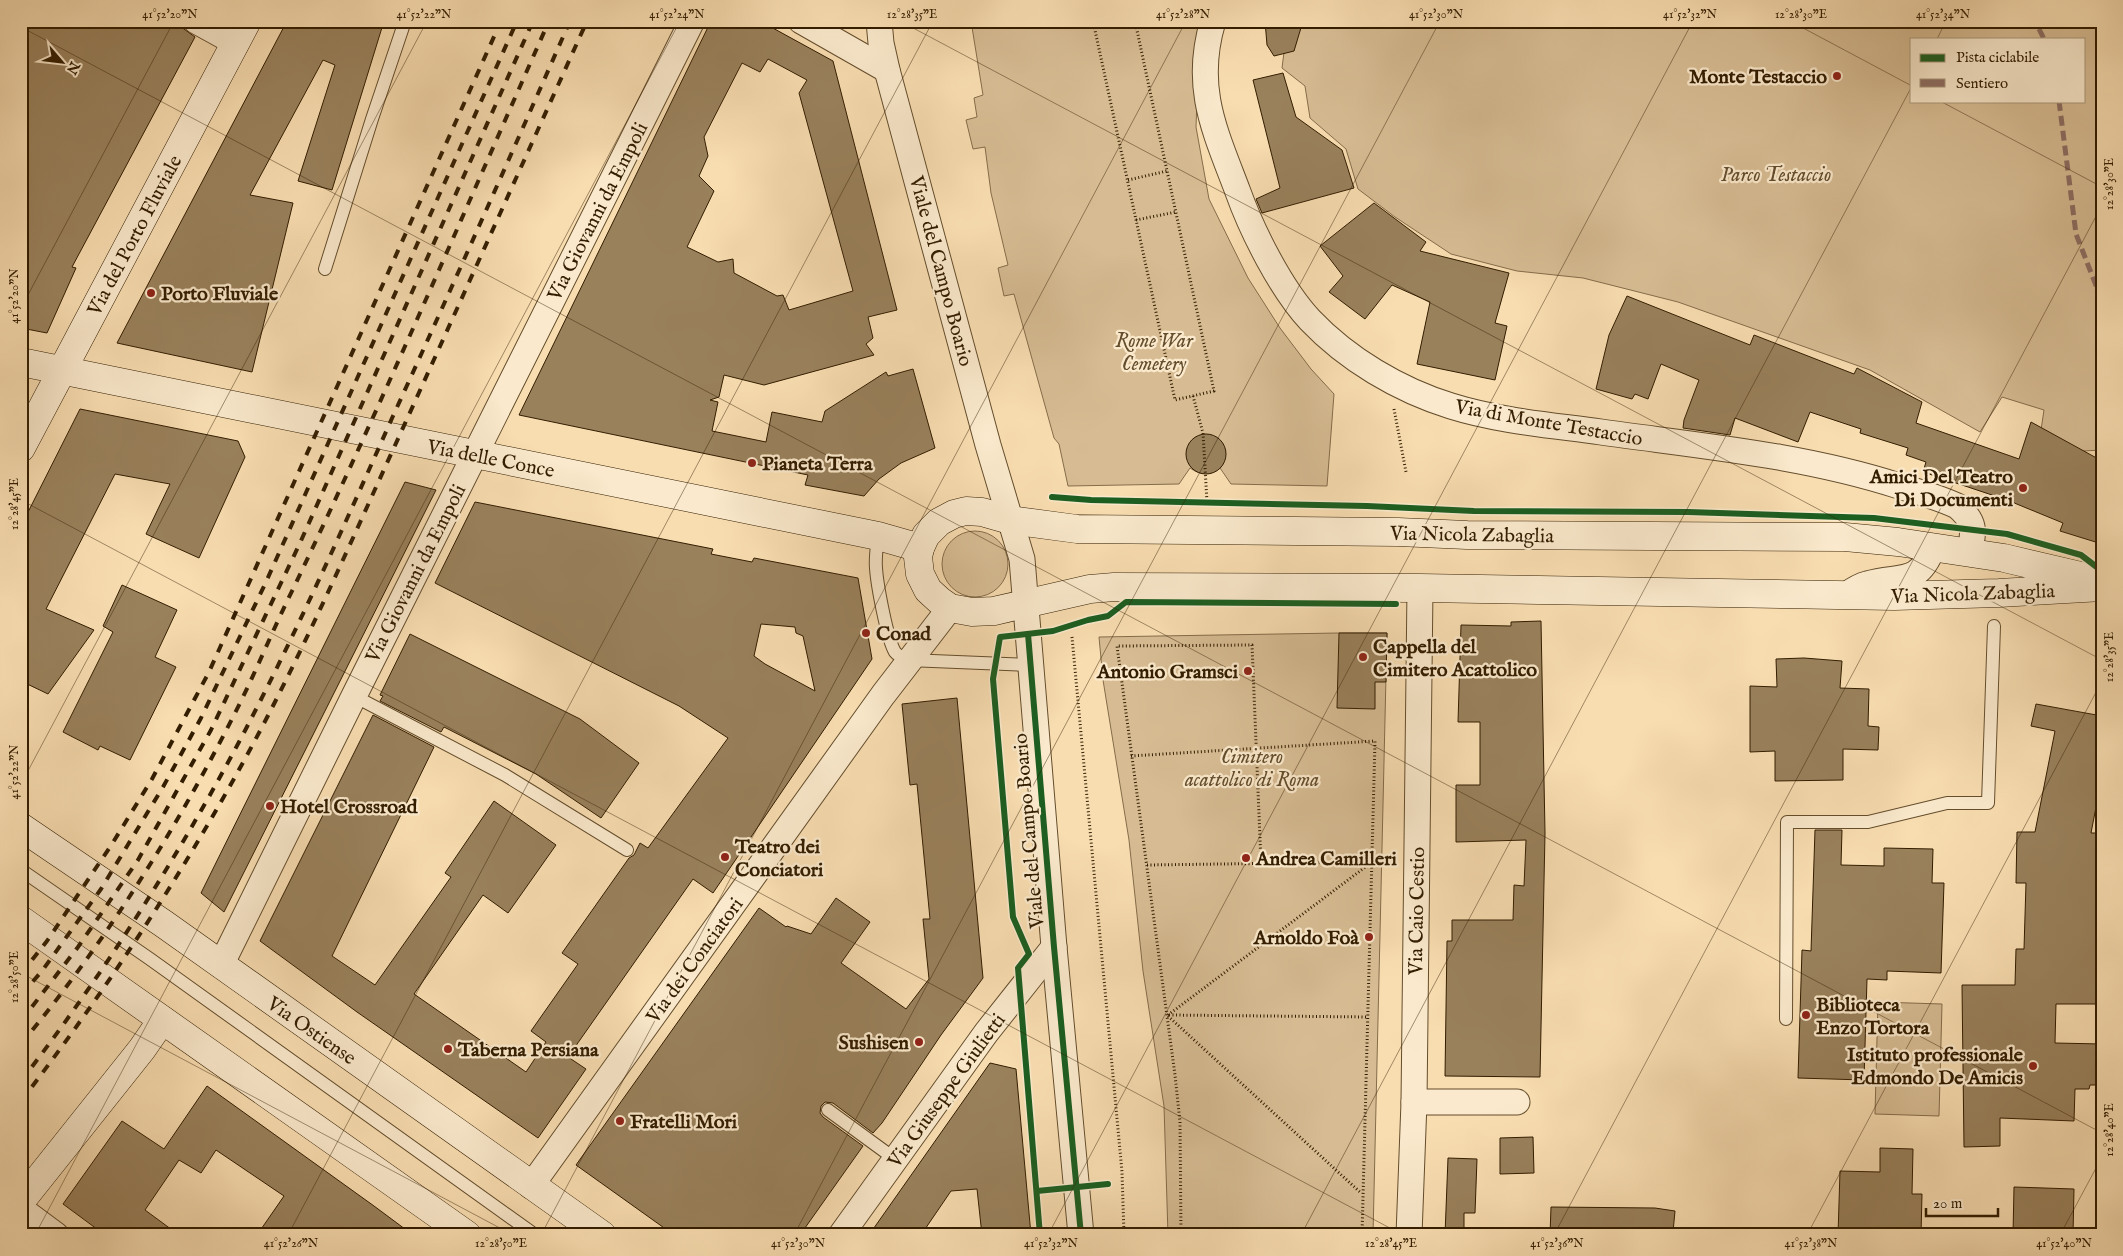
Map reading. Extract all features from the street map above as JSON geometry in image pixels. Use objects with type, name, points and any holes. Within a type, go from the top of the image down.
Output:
[{"type":"street","points":[[196,21],[241,32]]},
{"type":"street","name":"Via Giovanni da Empoli","points":[[221,965],[692,21]]},
{"type":"street","points":[[801,21],[887,70]]},
{"type":"street","name":"Viale del Campo Boario","points":[[879,21],[881,43],[887,70],[1010,520]]},
{"type":"street","name":"Via di Monte Testaccio","points":[[1213,21],[1206,47],[1204,85],[1228,167],[1256,235],[1275,270],[1308,319],[1363,364],[1410,390],[1451,406],[1498,417],[1772,456],[1825,466],[1877,479],[1957,506],[1971,521],[1972,539],[1969,552]]},
{"type":"street","name":"Via del Porto Fluviale","points":[[21,448],[241,32]]},
{"type":"street","name":"Via delle Conce","points":[[21,362],[878,536],[920,548]]},
{"type":"street","points":[[966,511],[982,512],[1010,520],[1022,559],[1026,603],[983,612],[960,611],[950,608],[933,596],[924,583],[918,565],[920,548],[926,535],[942,519],[966,511]]},
{"type":"street","name":"Via Nicola Zabaglia","points":[[1010,520],[1077,529],[1398,532],[1467,535],[1845,537],[1969,552],[2004,558],[2102,581]]},
{"type":"street","name":"Via Nicola Zabaglia","points":[[1844,596],[1868,584],[1901,579],[1917,573],[1924,566],[1933,547]]},
{"type":"street","name":"Via Nicola Zabaglia","points":[[1026,603],[1090,589],[1114,587],[1420,588],[1844,596],[1974,594],[2102,587]]},
{"type":"street","name":"Via Caio Cestio","points":[[1409,1235],[1414,1102],[1420,588]]},
{"type":"street","name":"Viale del Campo Boario","points":[[1026,603],[1054,947],[1081,1235]]},
{"type":"street","name":"Via dei Conciatori","points":[[532,1186],[908,660],[950,608]]},
{"type":"street","name":"Via Ostiense","points":[[21,827],[164,924],[602,1235]]},
{"type":"street","points":[[21,920],[467,1235]]},
{"type":"street","name":"Via Giuseppe Giulietti","points":[[841,1235],[986,1032],[1054,947]]},
{"type":"street","points":[[21,1201],[142,1049],[162,1020]]},
{"type":"street","points":[[1414,1102],[1517,1102]]},
{"type":"street","points":[[21,1209],[56,1235]]},
{"type":"lane","points":[[325,269],[372,119],[406,21]]},
{"type":"lane","points":[[878,536],[876,574],[889,636],[894,650],[908,660],[1030,665]]},
{"type":"lane","points":[[1786,1019],[1787,822],[1868,822],[1948,803],[1988,803],[1994,626]]},
{"type":"lane","points":[[354,696],[506,774],[627,850]]},
{"type":"lane","points":[[21,864],[37,880]]},
{"type":"lane","name":"Via Ostiense","points":[[21,870],[150,959],[535,1235]]},
{"type":"lane","points":[[828,1110],[895,1159]]},
{"type":"path","points":[[1093,21],[1175,400],[1214,391],[1134,21]]},
{"type":"path","points":[[1128,180],[1167,171]]},
{"type":"path","points":[[1136,220],[1176,212]]},
{"type":"path","points":[[1389,379],[1406,472]]},
{"type":"path","points":[[1193,396],[1203,433],[1207,502]]},
{"type":"path","points":[[1197,502],[1216,502]]},
{"type":"path","points":[[1072,637],[1122,1172],[1124,1235]]},
{"type":"path","points":[[1181,1235],[1180,1122],[1117,646],[1252,645],[1261,863]]},
{"type":"path","points":[[1131,756],[1375,741],[1362,1235]]},
{"type":"path","points":[[1147,865],[1372,862]]},
{"type":"path","points":[[1167,1015],[1372,862]]},
{"type":"path","points":[[1167,1015],[1368,1017]]},
{"type":"path","points":[[1167,1015],[1361,1193]]},
{"type":"green space","name":"Rome War Cemetery","points":[[971,21],[1207,21],[1198,70],[1196,127],[1209,199],[1248,278],[1280,328],[1311,369],[1334,394],[1327,486],[1231,484],[1220,468],[1205,474],[1190,468],[1179,484],[1068,486],[1059,444],[1054,438],[1014,294],[1004,296],[998,268],[1008,265],[991,193],[985,147],[973,149],[966,120],[977,117],[974,98],[983,95]]},
{"type":"green space","name":"Parco Testaccio","points":[[1302,21],[2102,21],[2102,450],[2083,451],[2041,430],[2044,410],[2002,397],[1980,432],[1870,370],[1678,302],[1583,278],[1517,271],[1451,254],[1395,217],[1358,189],[1346,149],[1310,118],[1305,86],[1282,68],[1284,52]]},
{"type":"green space","points":[[969,531],[981,531],[993,536],[1003,546],[1008,558],[1006,577],[993,592],[981,597],[969,597],[957,592],[947,582],[942,570],[942,558],[947,546],[957,536]]},
{"type":"green space","name":"Cimitero acattolico di Roma","points":[[1387,633],[1373,1235],[1168,1235],[1164,1106],[1143,971],[1129,840],[1103,680],[1099,637]]},
{"type":"green space","points":[[1878,1002],[1942,1004],[1939,1116],[1875,1114]]},
{"type":"building","points":[[25,21],[173,21],[195,37],[72,267],[76,268],[47,333],[21,328],[21,30]]},
{"type":"building","points":[[287,21],[384,21],[332,190],[298,181],[335,65],[323,60],[250,195],[293,203],[252,372],[117,343]]},
{"type":"building","points":[[711,21],[760,21],[833,61],[897,310],[868,317],[873,338],[866,344],[874,355],[764,385],[724,375],[719,397],[710,400],[718,402],[712,431],[766,442],[772,412],[822,422],[825,411],[886,372],[888,376],[913,369],[935,448],[901,463],[879,479],[864,496],[805,485],[808,475],[519,415]],"holes":[[[768,59],[807,80],[799,93],[853,291],[789,310],[783,295],[777,296],[734,273],[733,259],[718,262],[687,247],[714,191],[699,176],[708,156],[704,137],[742,63],[760,72]]]},
{"type":"building","points":[[1265,21],[1303,21],[1294,51],[1274,56],[1267,45]]},
{"type":"building","points":[[1283,73],[1296,117],[1342,150],[1354,188],[1262,213],[1256,199],[1280,188],[1253,80]]},
{"type":"building","points":[[1374,203],[1426,242],[1420,251],[1509,273],[1495,323],[1507,326],[1495,380],[1417,364],[1430,302],[1392,285],[1365,319],[1329,292],[1343,276],[1320,246]]},
{"type":"building","points":[[1627,296],[1750,345],[1754,335],[1854,374],[1857,368],[1922,402],[1916,423],[2019,459],[2031,422],[2102,461],[2102,544],[2060,531],[2063,523],[2007,500],[1923,472],[1926,462],[1906,455],[1908,448],[1860,433],[1861,429],[1810,412],[1798,442],[1735,418],[1730,435],[1683,428],[1684,420],[1699,380],[1661,364],[1648,399],[1635,394],[1632,399],[1596,389],[1609,335]]},
{"type":"building","points":[[80,409],[238,441],[245,457],[199,558],[146,534],[170,484],[115,474],[46,609],[94,630],[48,694],[21,681],[21,526]]},
{"type":"building","points":[[1210,434],[1217,437],[1223,443],[1226,454],[1225,462],[1217,471],[1210,474],[1202,474],[1195,471],[1187,462],[1186,450],[1189,443],[1198,435]]},
{"type":"building","points":[[405,482],[436,490],[224,912],[201,893]]},
{"type":"building","points":[[475,502],[713,549],[711,554],[752,562],[754,558],[858,578],[872,659],[713,893],[693,879],[568,1057],[586,1069],[538,1138],[357,1012],[260,941],[373,715],[434,747],[332,956],[375,985],[451,877],[445,873],[494,801],[556,845],[508,913],[483,895],[414,994],[526,1072],[546,1042],[531,1031],[578,964],[562,953],[629,858],[634,855],[640,843],[648,848],[728,738],[679,706],[435,583]],"holes":[[[761,624],[795,627],[796,633],[803,636],[815,691],[754,656]]]},
{"type":"building","points":[[122,585],[177,610],[155,657],[176,667],[130,760],[100,746],[98,750],[63,732],[113,632],[103,626]]},
{"type":"building","points":[[1541,621],[1545,833],[1540,1077],[1445,1076],[1447,941],[1452,941],[1452,920],[1513,920],[1514,885],[1524,886],[1526,840],[1456,842],[1456,785],[1480,785],[1480,722],[1458,722],[1461,625],[1511,626],[1511,622]]},
{"type":"building","name":"Cappella del Cimitero Acattolico","points":[[1339,633],[1387,633],[1386,682],[1375,682],[1375,709],[1337,708]]},
{"type":"building","points":[[410,634],[580,719],[639,763],[601,818],[536,774],[444,727],[441,732],[380,701],[383,696],[380,695]]},
{"type":"building","points":[[1804,658],[1842,661],[1840,688],[1869,689],[1868,726],[1879,727],[1878,750],[1843,749],[1843,780],[1775,781],[1775,751],[1750,752],[1750,686],[1777,687],[1776,659]]},
{"type":"building","points":[[957,698],[983,978],[941,1035],[882,1123],[873,1133],[833,1103],[825,1102],[821,1106],[820,1113],[823,1117],[863,1146],[800,1235],[674,1235],[576,1165],[759,908],[786,927],[811,934],[836,898],[870,922],[841,963],[906,1009],[929,979],[923,919],[930,919],[917,784],[910,785],[902,704]]},
{"type":"building","points":[[2036,704],[2102,716],[2102,776],[2091,833],[2102,833],[2097,1004],[2056,1004],[2055,1043],[2102,1044],[2102,1085],[2090,1085],[2089,1089],[2075,1089],[2074,1121],[2000,1118],[2000,1146],[1964,1147],[1962,985],[2015,985],[2016,949],[2024,949],[2026,883],[2016,883],[2017,832],[2035,832],[2055,731],[2031,726]]},
{"type":"building","points":[[1815,830],[1842,830],[1841,865],[1884,866],[1884,848],[1933,849],[1932,883],[1944,883],[1941,973],[1887,971],[1887,980],[1867,979],[1864,1080],[1798,1078],[1802,950],[1811,951]]},
{"type":"building","points":[[990,1063],[1016,1069],[1031,1235],[982,1235],[977,1189],[951,1191],[921,1235],[869,1235]]},
{"type":"building","points":[[207,1086],[413,1235],[257,1235],[284,1196],[216,1150],[201,1173],[179,1160],[145,1210],[179,1235],[105,1235],[63,1204],[122,1121],[164,1149]]},
{"type":"building","points":[[1533,1137],[1534,1173],[1500,1174],[1500,1138]]},
{"type":"building","points":[[1880,1148],[1913,1149],[1912,1194],[1922,1194],[1921,1235],[1838,1235],[1840,1171],[1880,1172]]},
{"type":"building","points":[[1448,1158],[1477,1159],[1475,1213],[1464,1213],[1464,1235],[1445,1235]]},
{"type":"building","points":[[2014,1187],[2074,1189],[2073,1235],[2013,1235]]},
{"type":"building","points":[[1551,1207],[1655,1208],[1675,1211],[1673,1232],[1656,1230],[1656,1235],[1550,1235]]},
{"type":"railway","points":[[21,974],[47,941],[112,844],[152,779],[209,672],[501,21]]},
{"type":"railway","points":[[21,995],[42,971],[101,889],[163,787],[201,718],[266,582],[517,21]]},
{"type":"railway","points":[[21,1021],[78,947],[138,860],[211,730],[300,543],[533,21]]},
{"type":"railway","points":[[21,1044],[82,966],[164,843],[235,713],[392,376],[549,21]]},
{"type":"railway","points":[[21,1081],[81,1000],[137,916],[190,830],[260,702],[338,540],[570,21]]},
{"type":"railway","points":[[21,1101],[112,976],[140,934],[221,802],[266,720],[339,568],[587,21]]},
{"type":"marked path","points":[[2039,29],[2044,38]]},
{"type":"marked path","points":[[2059,102],[2076,234],[2097,288],[2102,337]]},
{"type":"cycle path","points":[[1052,497],[1091,500],[1367,506],[1474,511],[1688,512],[1874,518],[2007,534],[2081,555],[2102,571]]},
{"type":"cycle path","points":[[1040,1235],[1018,968],[1029,954],[1013,917],[993,679],[1000,637],[1053,631],[1108,616],[1126,602],[1396,604]]},
{"type":"cycle path","points":[[1028,634],[1054,947],[1081,1235]]},
{"type":"cycle path","points":[[1037,1191],[1108,1184]]},
{"type":"place","name":"Monte Testaccio","points":[[1837,76]]},
{"type":"place","name":"Porto Fluviale","points":[[151,293]]},
{"type":"place","name":"Pianeta Terra","points":[[752,463]]},
{"type":"place","name":"Amici Del Teatro Di Documenti","points":[[2023,488]]},
{"type":"place","name":"Conad","points":[[866,633]]},
{"type":"place","name":"Cappella del Cimitero Acattolico","points":[[1363,657]]},
{"type":"place","name":"Antonio Gramsci","points":[[1248,671]]},
{"type":"place","name":"Hotel Crossroad","points":[[270,806]]},
{"type":"place","name":"Teatro dei Conciatori","points":[[725,857]]},
{"type":"place","name":"Andrea Camilleri","points":[[1246,858]]},
{"type":"place","name":"Arnoldo Foà","points":[[1369,937]]},
{"type":"place","name":"Biblioteca Enzo Tortora","points":[[1806,1015]]},
{"type":"place","name":"Sushisen","points":[[919,1042]]},
{"type":"place","name":"Taberna Persiana","points":[[448,1049]]},
{"type":"place","name":"Istituto professionale Edmondo De Amicis","points":[[2033,1066]]},
{"type":"place","name":"Fratelli Mori","points":[[620,1121]]}]
